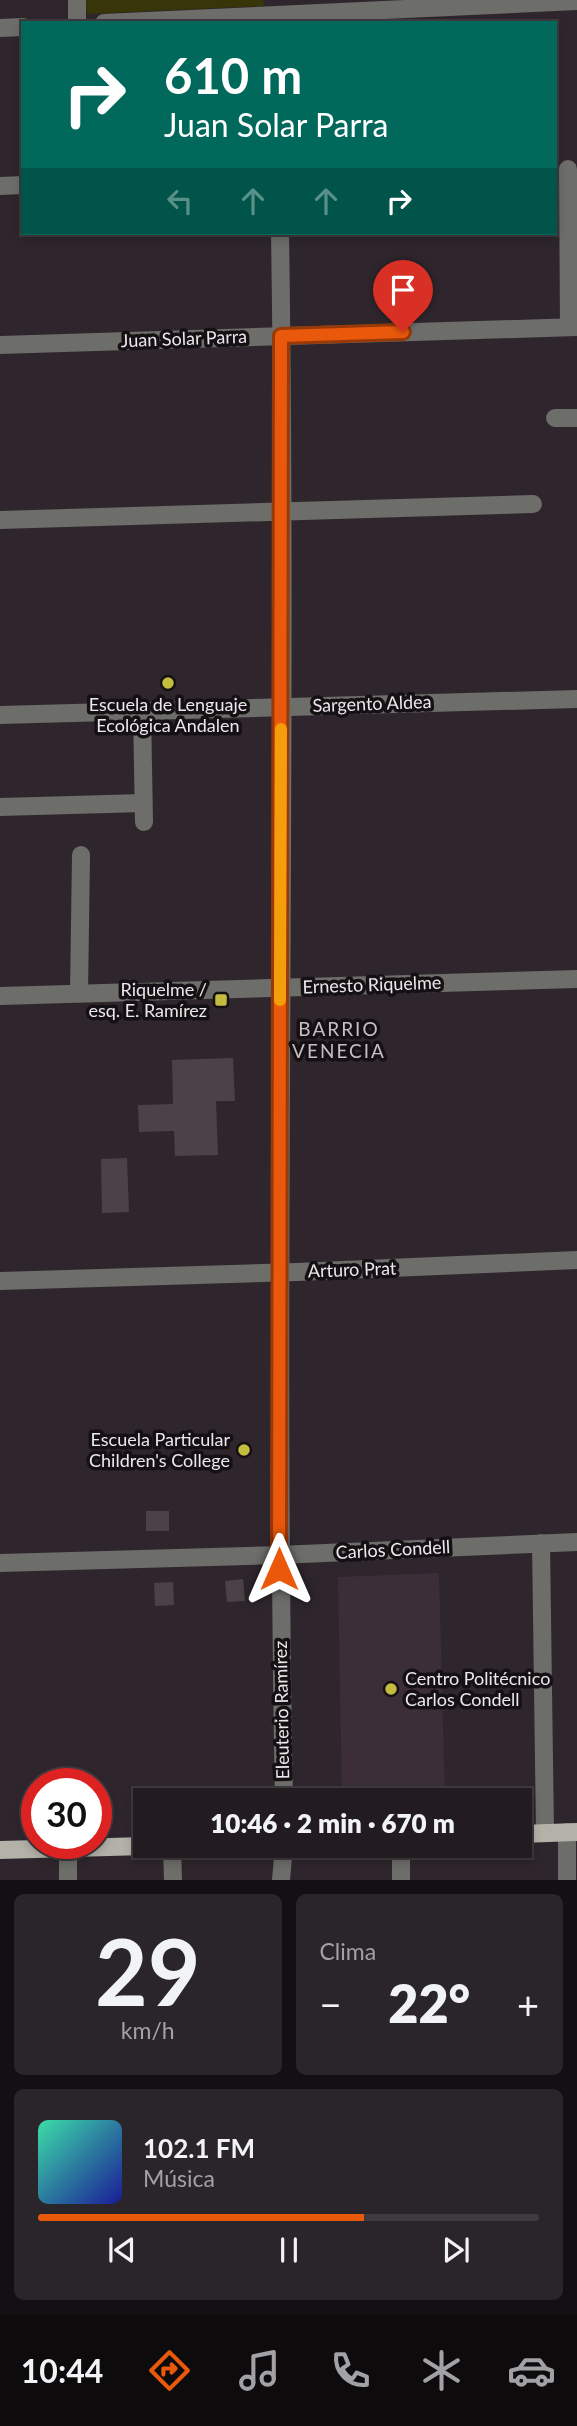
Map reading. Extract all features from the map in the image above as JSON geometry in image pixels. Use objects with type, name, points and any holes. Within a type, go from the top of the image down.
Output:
[{"type":"main road","points":[[532,1834],[572,1832]]},
{"type":"main road","points":[[112,1847],[133,1846]]},
{"type":"main road","points":[[0,1850],[21,1849]]},
{"type":"street","points":[[77,0],[77,21]]},
{"type":"street","points":[[135,21],[397,4],[577,1]]},
{"type":"street","points":[[0,28],[21,27]]},
{"type":"street","points":[[566,169],[573,327]]},
{"type":"street","points":[[0,186],[21,185]]},
{"type":"street","name":"Eleuterio Ramírez","points":[[280,235],[279,1555],[284,1788]]},
{"type":"street","name":"Juan Solar Parra","points":[[0,345],[573,327]]},
{"type":"street","points":[[555,418],[577,418]]},
{"type":"street","points":[[0,520],[533,505]]},
{"type":"street","name":"Sargento Aldea","points":[[0,715],[577,699]]},
{"type":"street","points":[[142,711],[144,822]]},
{"type":"street","points":[[0,807],[143,803]]},
{"type":"street","points":[[79,994],[81,855]]},
{"type":"street","name":"Ernesto Riquelme","points":[[0,996],[577,979]]},
{"type":"street","name":"Arturo Prat","points":[[0,1281],[279,1273],[577,1260]]},
{"type":"street","name":"Carlos Condell","points":[[0,1563],[279,1555],[577,1542]]},
{"type":"street","points":[[541,1543],[545,1833]]},
{"type":"street","points":[[567,1880],[572,1832]]},
{"type":"street","points":[[172,1858],[173,1880]]},
{"type":"street","points":[[281,1880],[283,1858]]},
{"type":"street","points":[[401,1858],[401,1880]]},
{"type":"street","points":[[68,1859],[68,1880]]},
{"type":"shaded area","points":[[86,0],[263,0],[264,6],[87,14]]},
{"type":"shaded area","name":"Centro Politécnico Carlos Condell","points":[[439,1573],[445,1788],[342,1788],[338,1577]]},
{"type":"building","points":[[233,1058],[235,1101],[216,1101],[218,1155],[175,1156],[174,1131],[139,1132],[138,1105],[173,1104],[172,1060]]},
{"type":"building","points":[[127,1158],[129,1212],[102,1213],[101,1159]]},
{"type":"building","points":[[146,1511],[169,1511],[169,1531],[146,1531]]},
{"type":"building","points":[[243,1579],[245,1601],[227,1602],[225,1581]]},
{"type":"building","points":[[173,1582],[174,1605],[155,1606],[154,1583]]},
{"type":"slow traffic","points":[[280,1000],[281,729]]},
{"type":"place","name":"Escuela de Lenguaje Ecológica Andalen","points":[[168,683]]},
{"type":"place","name":"Riquelme / esq. E. Ramírez","points":[[221,1000]]},
{"type":"place","name":"Escuela Particular Children's College","points":[[244,1450]]},
{"type":"place","name":"Centro Politécnico Carlos Condell","points":[[391,1689]]},
{"type":"district","name":"BARRIO VENECIA","points":[[339,1040]]},
{"type":"route","points":[[279,1569],[281,336],[403,332]]}]
